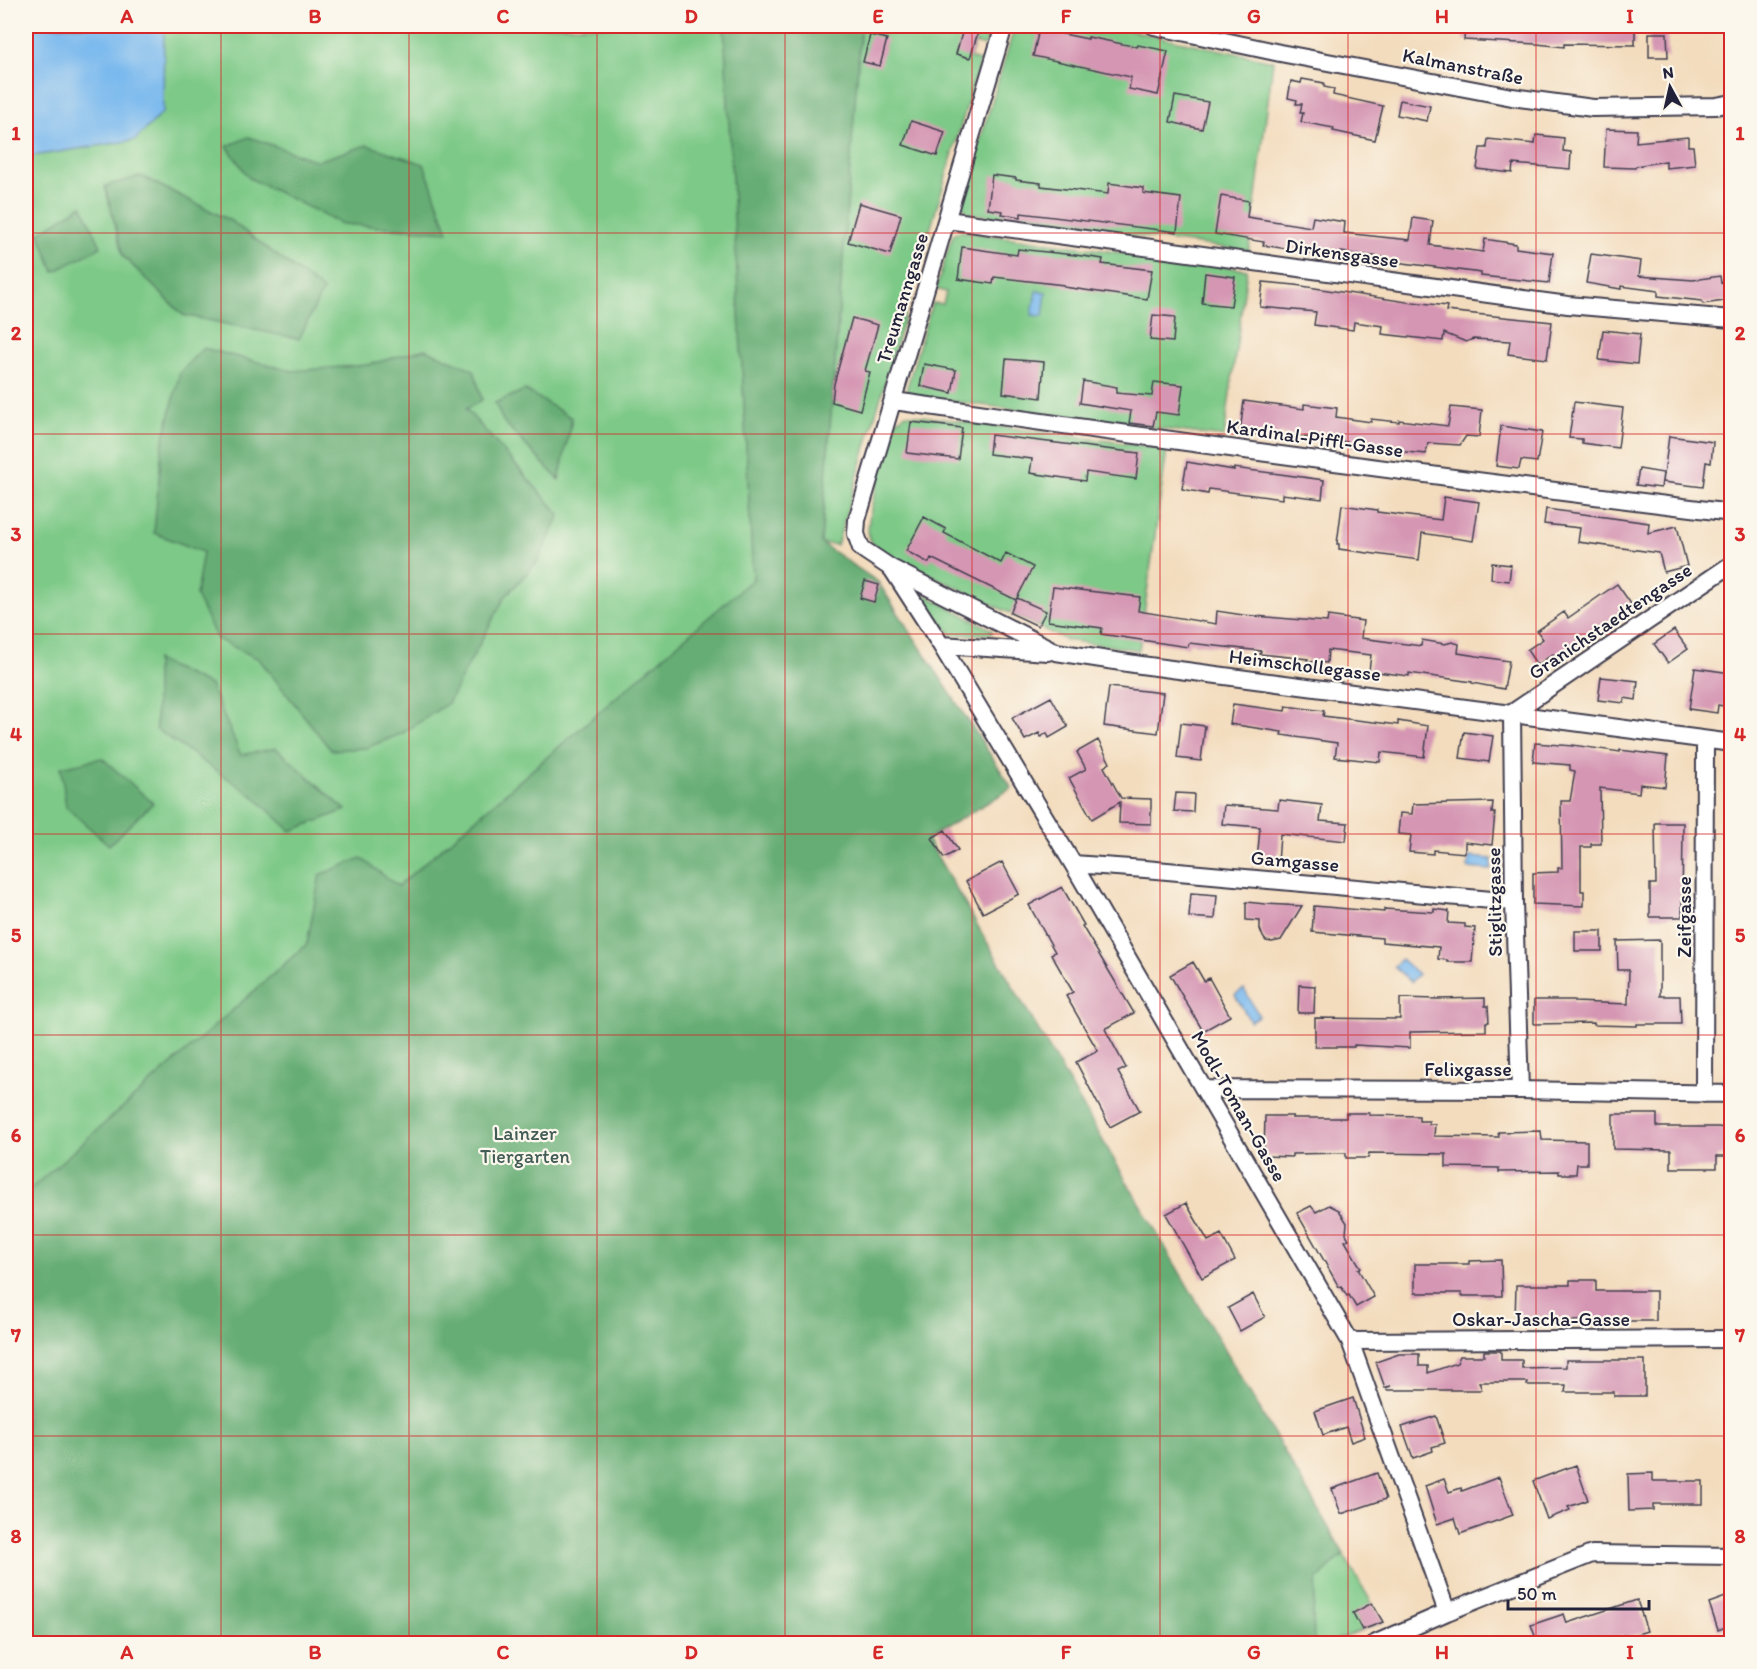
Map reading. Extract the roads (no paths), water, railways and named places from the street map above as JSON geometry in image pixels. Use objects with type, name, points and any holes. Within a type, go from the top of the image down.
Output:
[{"type":"street","name":"Treumanngasse","points":[[891,568],[861,548],[856,534],[857,520],[1004,26]]},
{"type":"street","name":"Kalmanstraße","points":[[1154,26],[1524,99],[1593,108],[1731,104]]},
{"type":"street","name":"Dirkensgasse","points":[[947,220],[1568,305],[1731,320]]},
{"type":"street","name":"Kardinal-Piffl-Gasse","points":[[894,401],[1534,489],[1731,513]]},
{"type":"street","name":"Granichstaedtengasse","points":[[1512,713],[1731,564]]},
{"type":"street","name":"Modl-Toman-Gasse","points":[[891,568],[941,645],[1072,864],[1350,1341],[1447,1612]]},
{"type":"street","name":"Heimschollegasse","points":[[891,568],[1056,652],[1731,743]]},
{"type":"street","points":[[941,645],[1056,652]]},
{"type":"street","name":"Stiglitzgasse","points":[[1512,713],[1514,902],[1520,1090]]},
{"type":"street","name":"Zeifgasse","points":[[1704,1094],[1705,740]]},
{"type":"street","name":"Gamgasse","points":[[1072,864],[1514,902]]},
{"type":"street","name":"Felixgasse","points":[[1205,1089],[1520,1090],[1731,1094]]},
{"type":"street","name":"Oskar-Jascha-Gasse","points":[[1350,1341],[1731,1339]]},
{"type":"street","points":[[1374,1644],[1592,1554],[1731,1557]]},
{"type":"water","points":[[26,26],[164,26],[163,112],[135,140],[26,157]]},
{"type":"water","points":[[1036,291],[1046,292],[1043,316],[1032,315]]},
{"type":"water","points":[[1469,857],[1492,859],[1491,870],[1468,868]]},
{"type":"water","points":[[1401,959],[1418,974],[1411,982],[1394,967]]},
{"type":"water","points":[[1244,989],[1259,1016],[1250,1021],[1235,995]]},
{"type":"park label","name":"Lainzer Tiergarten","points":[[525,1144]]}]
